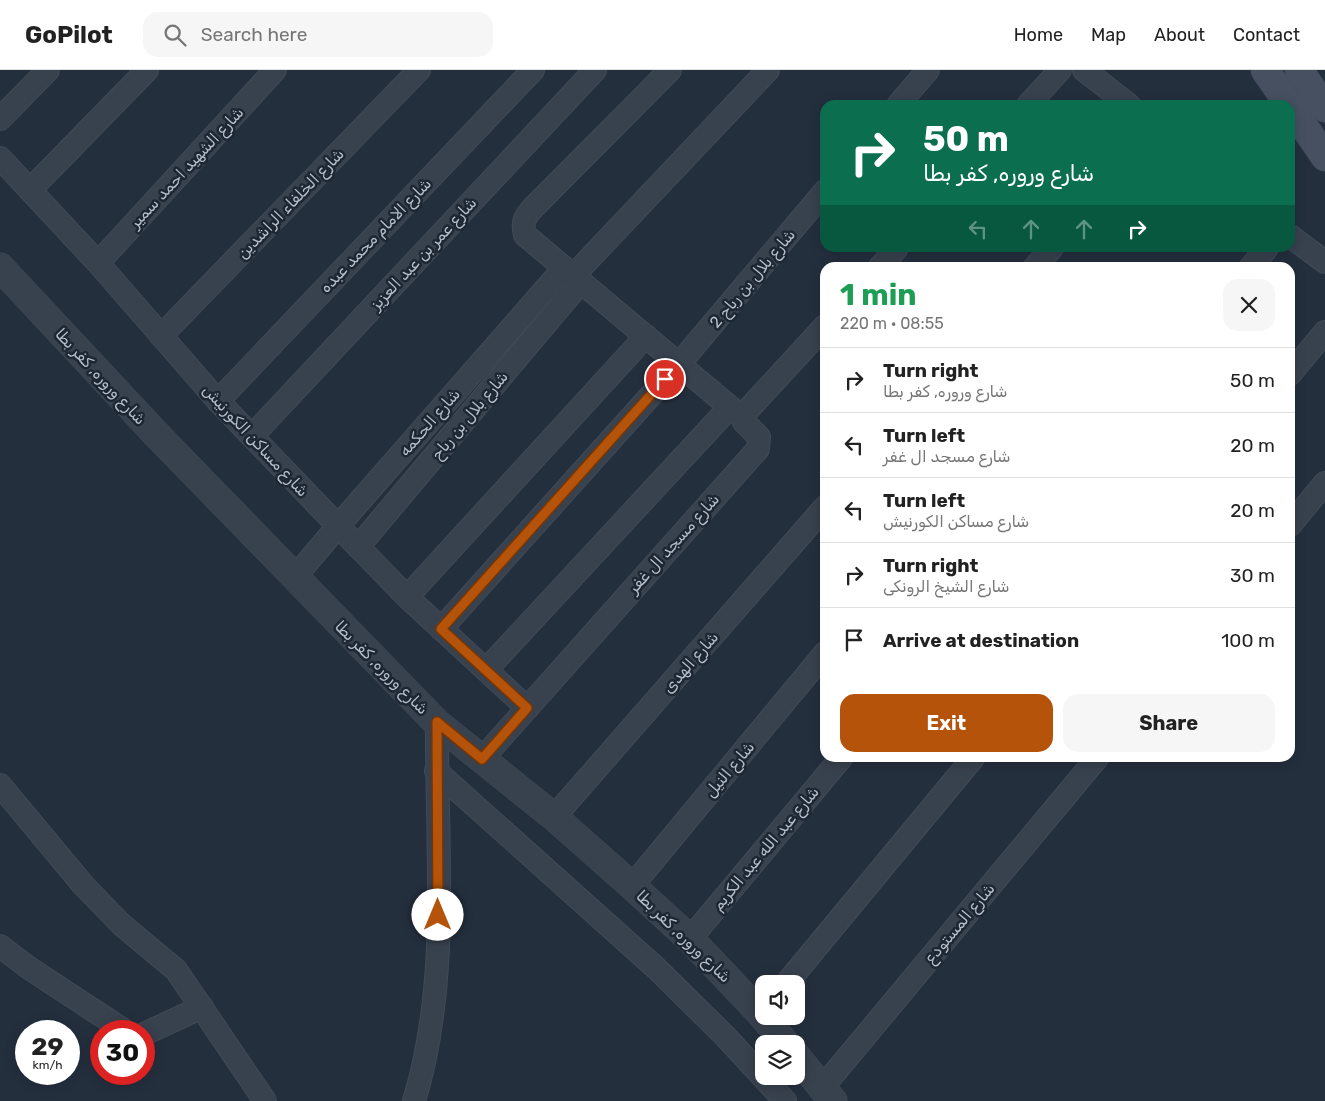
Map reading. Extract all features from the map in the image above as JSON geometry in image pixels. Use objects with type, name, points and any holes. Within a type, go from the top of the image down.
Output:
[{"type":"main road","points":[[1265,70],[1286,100]]},
{"type":"main road","points":[[1299,70],[1324,104]]},
{"type":"main road","points":[[1295,112],[1325,157]]},
{"type":"street","points":[[0,119],[48,70]]},
{"type":"street","points":[[30,190],[146,70]]},
{"type":"street","name":"شارع الشهيد احمد سمير","points":[[98,263],[275,70]]},
{"type":"street","name":"شارع الخلفاء الراشدين","points":[[161,336],[419,70]]},
{"type":"street","name":"شارع الامام محمد عبده","points":[[218,401],[532,70]]},
{"type":"street","name":"شارع عمر بن عبد العزيز","points":[[252,436],[595,70]]},
{"type":"street","name":"شارع مسجد ال غفر","points":[[482,759],[758,448],[758,437],[736,412],[525,235],[524,218],[670,70]]},
{"type":"street","points":[[573,276],[768,70]]},
{"type":"street","points":[[902,100],[928,70]]},
{"type":"street","points":[[1033,100],[1060,70]]},
{"type":"street","points":[[1084,70],[1123,100]]},
{"type":"street","name":"شارع مساكن الكورنيش","points":[[0,158],[98,263],[218,401],[407,597],[527,708]]},
{"type":"street","name":"شارع بلال بن رباح 2","points":[[441,629],[679,364],[820,197]]},
{"type":"street","points":[[1295,240],[1325,262]]},
{"type":"street","points":[[884,262],[893,252]]},
{"type":"street","points":[[1039,262],[1048,252]]},
{"type":"street","points":[[1255,262],[1264,252]]},
{"type":"street","name":"شارع وروره, كفر بطا","points":[[0,267],[156,434],[437,722],[554,817],[632,886],[690,939],[755,1005]]},
{"type":"street","name":"شارع الحكمه","points":[[295,577],[338,526],[573,276]]},
{"type":"street","name":"شارع بلال بن رباح","points":[[358,547],[573,276]]},
{"type":"street","points":[[486,670],[736,412],[744,414],[820,331]]},
{"type":"street","points":[[1295,368],[1325,332]]},
{"type":"street","points":[[407,597],[646,336]]},
{"type":"street","points":[[1295,519],[1325,483]]},
{"type":"street","name":"شارع الهدى","points":[[554,817],[820,513]]},
{"type":"street","name":"شارع النيل","points":[[632,886],[820,658]]},
{"type":"street","points":[[414,1101],[427,1046],[436,966],[438,930],[437,722]]},
{"type":"street","name":"شارع عبد الله عبد الكريم","points":[[690,939],[838,762]]},
{"type":"street","points":[[793,975],[970,762]]},
{"type":"street","name":"شارع المستودع","points":[[827,1094],[1094,762]]},
{"type":"street","points":[[436,771],[656,968],[725,1036],[785,1101]]},
{"type":"street","points":[[0,785],[84,886],[122,925],[176,970],[265,1101]]},
{"type":"street","points":[[0,946],[29,968],[108,1020]]},
{"type":"street","points":[[155,1029],[202,1006]]},
{"type":"street","points":[[805,1067],[827,1094]]},
{"type":"route","points":[[438,915],[437,722],[482,759],[527,708],[441,629],[665,379]]}]
